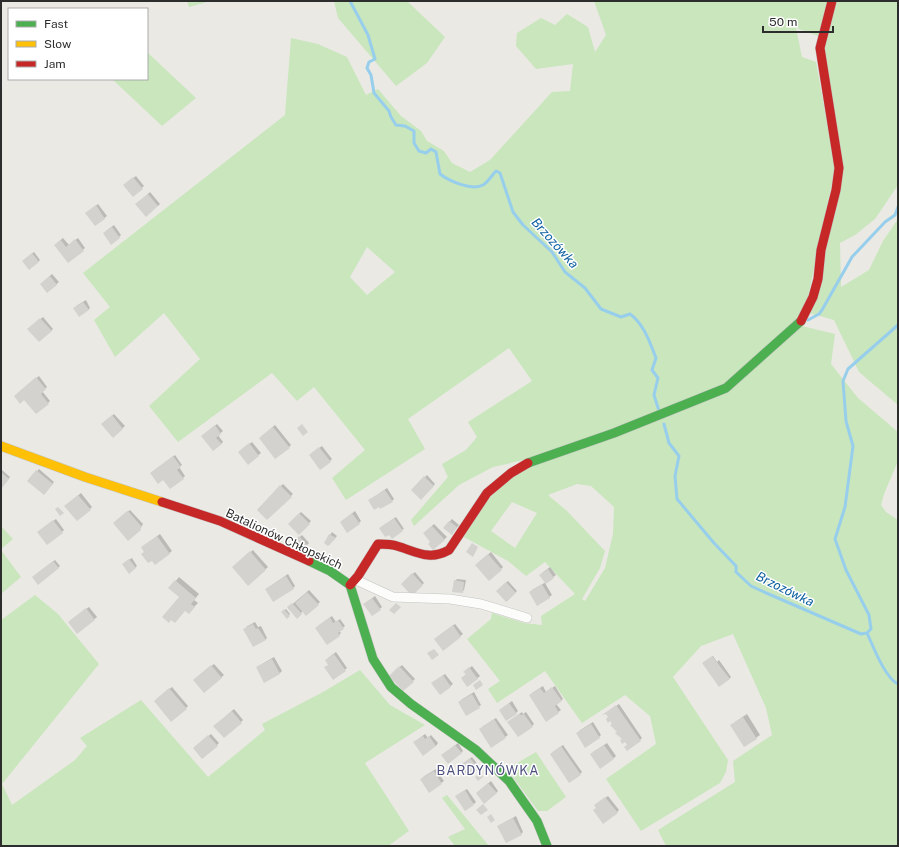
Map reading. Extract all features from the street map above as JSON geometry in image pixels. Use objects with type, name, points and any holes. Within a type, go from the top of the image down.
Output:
[{"type":"street","points":[[527,618],[481,604],[450,599],[393,597],[353,582],[371,550],[378,544],[395,545],[428,556],[440,556],[449,550],[487,493],[511,473],[532,461],[614,433],[726,388],[800,324],[813,297],[818,279],[821,250],[837,183],[839,168],[820,48],[832,1]]},
{"type":"street","name":"Batalionów Chłopskich","points":[[1,446],[85,477],[220,522],[353,582],[373,659],[382,675],[391,687],[411,704],[476,750],[509,781],[537,821],[547,846]]},
{"type":"green space","points":[[187,1],[211,1],[189,7]]},
{"type":"green space","points":[[334,1],[407,1],[445,37],[427,63],[396,86],[338,18]]},
{"type":"green space","points":[[594,1],[828,1],[818,36],[796,28],[802,57],[816,62],[835,168],[802,326],[835,334],[831,364],[858,398],[898,432],[898,461],[881,505],[886,512],[898,520],[898,846],[666,846],[658,830],[735,782],[733,761],[772,735],[766,708],[733,634],[701,646],[673,677],[728,760],[726,772],[720,783],[641,831],[606,779],[656,744],[650,716],[625,695],[582,723],[545,671],[497,703],[488,689],[500,681],[467,639],[491,619],[492,613],[524,623],[542,625],[541,616],[575,594],[545,562],[526,576],[508,561],[464,537],[478,511],[524,460],[493,467],[459,485],[414,526],[411,520],[448,477],[442,464],[466,450],[477,437],[468,422],[532,381],[509,348],[408,419],[425,449],[346,500],[332,478],[365,450],[314,387],[297,401],[272,373],[178,442],[149,406],[200,359],[164,313],[115,357],[94,320],[110,307],[83,273],[285,115],[291,38],[318,44],[347,57],[366,95],[378,89],[401,116],[421,131],[427,141],[444,151],[452,163],[470,172],[490,160],[552,92],[570,91],[573,64],[536,69],[516,46],[517,33],[541,18],[555,25],[567,14],[588,27],[595,52],[606,35]],"holes":[[[367,247],[395,272],[367,295],[350,277]],[[577,484],[591,486],[614,507],[613,534],[605,568],[585,601],[582,599],[600,568],[605,551],[567,511],[548,495]],[[512,502],[537,513],[515,548],[491,531]]]},
{"type":"green space","points":[[836,1],[898,1],[898,185],[875,219],[855,235],[840,243],[841,287],[869,270],[883,241],[898,219],[898,405],[859,372],[834,320],[809,313],[840,193],[824,51]]},
{"type":"green space","points":[[148,53],[196,98],[162,126],[113,80],[148,80]]},
{"type":"green space","points":[[1,526],[13,539],[1,549]]},
{"type":"green space","points":[[1,550],[21,577],[1,594]]},
{"type":"green space","points":[[35,595],[58,614],[99,664],[2,784],[12,805],[75,760],[87,746],[80,738],[141,700],[208,777],[265,730],[262,724],[323,692],[360,670],[390,705],[425,725],[365,763],[409,831],[388,846],[1,846],[1,620]]},
{"type":"green space","points":[[536,752],[566,797],[547,811],[538,811],[507,769]]},
{"type":"green space","points":[[447,795],[489,846],[455,846],[448,837],[465,829],[442,798]]},
{"type":"building","points":[[133,177],[143,189],[133,197],[123,185]]},
{"type":"building","points":[[148,194],[158,206],[146,217],[135,204]]},
{"type":"building","points":[[96,205],[105,219],[95,226],[85,213]]},
{"type":"building","points":[[112,227],[120,238],[111,245],[103,233]]},
{"type":"building","points":[[75,239],[84,251],[68,263],[54,245],[61,240],[66,247]]},
{"type":"building","points":[[32,253],[39,262],[29,270],[22,261]]},
{"type":"building","points":[[50,276],[57,285],[47,293],[40,284]]},
{"type":"building","points":[[83,302],[89,310],[79,317],[73,308]]},
{"type":"building","points":[[40,318],[52,331],[39,342],[27,329]]},
{"type":"building","points":[[36,377],[46,389],[41,394],[49,404],[36,414],[24,400],[20,404],[14,396]]},
{"type":"building","points":[[112,415],[123,429],[113,438],[101,424]]},
{"type":"building","points":[[302,424],[308,432],[303,436],[297,428]]},
{"type":"building","points":[[215,425],[221,434],[216,438],[222,444],[213,451],[201,436]]},
{"type":"building","points":[[273,427],[290,448],[275,459],[259,438]]},
{"type":"building","points":[[249,443],[259,456],[248,465],[238,452]]},
{"type":"building","points":[[319,447],[331,462],[320,470],[309,455]]},
{"type":"building","points":[[173,456],[181,467],[177,470],[184,479],[170,489],[163,480],[158,484],[150,473]]},
{"type":"building","points":[[36,470],[53,484],[44,495],[27,481]]},
{"type":"building","points":[[1,472],[9,479],[1,489]]},
{"type":"building","points":[[424,476],[434,486],[421,500],[411,490]]},
{"type":"building","points":[[280,485],[292,497],[267,520],[257,510]]},
{"type":"building","points":[[385,490],[393,502],[380,509],[379,507],[374,510],[368,500]]},
{"type":"building","points":[[78,495],[91,510],[77,521],[64,506]]},
{"type":"building","points":[[58,507],[64,513],[60,516],[55,509]]},
{"type":"building","points":[[127,511],[142,527],[140,528],[141,530],[128,541],[113,523]]},
{"type":"building","points":[[299,513],[310,524],[299,535],[288,524]]},
{"type":"building","points":[[352,513],[360,524],[347,533],[340,522]]},
{"type":"building","points":[[394,518],[403,531],[392,539],[389,535],[385,537],[379,528]]},
{"type":"building","points":[[53,520],[63,533],[47,545],[37,532]]},
{"type":"building","points":[[449,521],[457,527],[452,535],[443,528]]},
{"type":"building","points":[[432,526],[445,540],[433,550],[428,544],[430,542],[423,533]]},
{"type":"building","points":[[329,534],[336,538],[328,546],[324,543]]},
{"type":"building","points":[[157,536],[170,554],[155,565],[152,561],[148,563],[141,554],[144,552],[141,547]]},
{"type":"building","points":[[299,536],[308,546],[300,554],[289,546]]},
{"type":"building","points":[[472,543],[478,547],[473,557],[466,552]]},
{"type":"building","points":[[250,551],[266,570],[248,586],[232,567]]},
{"type":"building","points":[[488,554],[502,570],[489,581],[475,565]]},
{"type":"building","points":[[129,559],[136,568],[129,574],[122,564]]},
{"type":"building","points":[[53,561],[59,568],[38,585],[32,577]]},
{"type":"building","points":[[548,569],[554,578],[546,584],[539,575]]},
{"type":"building","points":[[412,573],[423,585],[412,596],[401,584]]},
{"type":"building","points":[[286,576],[294,589],[273,602],[265,589]]},
{"type":"building","points":[[175,580],[196,598],[191,604],[195,607],[189,614],[185,611],[175,623],[171,620],[169,623],[162,617],[179,597],[168,588]]},
{"type":"building","points":[[454,580],[464,582],[463,593],[452,592]]},
{"type":"building","points":[[506,582],[516,593],[506,602],[496,591]]},
{"type":"building","points":[[542,584],[550,598],[537,606],[529,592]]},
{"type":"building","points":[[307,592],[319,605],[306,616],[295,603]]},
{"type":"building","points":[[372,598],[381,610],[372,616],[363,604]]},
{"type":"building","points":[[292,603],[302,614],[297,619],[287,607]]},
{"type":"building","points":[[396,603],[401,607],[394,614],[389,610]]},
{"type":"building","points":[[86,608],[95,620],[77,634],[68,622]]},
{"type":"building","points":[[284,609],[290,616],[287,619],[281,612]]},
{"type":"building","points":[[330,617],[333,623],[338,620],[344,629],[338,633],[340,636],[327,645],[315,628]]},
{"type":"building","points":[[253,624],[256,629],[258,628],[266,640],[253,647],[243,629]]},
{"type":"building","points":[[453,625],[461,637],[443,651],[434,639]]},
{"type":"building","points":[[434,649],[439,655],[432,660],[427,653]]},
{"type":"building","points":[[334,654],[346,671],[333,680],[324,667],[328,665],[325,660]]},
{"type":"building","points":[[712,656],[730,679],[719,687],[702,663]]},
{"type":"building","points":[[272,659],[280,674],[264,683],[256,667]]},
{"type":"building","points":[[211,665],[222,678],[204,693],[193,680]]},
{"type":"building","points":[[399,666],[414,682],[403,691],[389,676]]},
{"type":"building","points":[[469,667],[478,679],[467,687],[461,678],[466,674],[463,672]]},
{"type":"building","points":[[443,675],[451,687],[440,695],[431,683]]},
{"type":"building","points":[[480,680],[483,685],[476,690],[473,685]]},
{"type":"building","points":[[552,687],[562,701],[555,706],[559,713],[546,722],[529,695],[540,688],[544,693]]},
{"type":"building","points":[[169,688],[187,709],[171,722],[154,701]]},
{"type":"building","points":[[472,694],[480,708],[466,716],[458,702]]},
{"type":"building","points":[[509,703],[517,714],[506,721],[499,710]]},
{"type":"building","points":[[616,705],[641,741],[627,751],[624,747],[627,745],[625,742],[622,744],[620,740],[622,739],[615,733],[617,732],[610,725],[612,724],[610,721],[608,723],[606,719],[608,717],[606,714],[602,715]]},
{"type":"building","points":[[232,711],[242,723],[224,738],[213,726]]},
{"type":"building","points":[[519,714],[524,714],[533,727],[518,737],[507,722]]},
{"type":"building","points":[[743,717],[757,739],[744,747],[730,725]]},
{"type":"building","points":[[494,719],[506,738],[491,748],[479,729]]},
{"type":"building","points":[[591,724],[600,738],[585,748],[576,733]]},
{"type":"building","points":[[208,735],[218,746],[202,759],[193,748]]},
{"type":"building","points":[[423,736],[425,739],[429,736],[436,746],[423,756],[413,742]]},
{"type":"building","points":[[455,745],[462,753],[448,764],[441,755]]},
{"type":"building","points":[[604,745],[614,759],[600,769],[590,754]]},
{"type":"building","points":[[561,746],[581,775],[569,783],[550,754]]},
{"type":"building","points":[[470,758],[478,768],[467,777],[459,766]]},
{"type":"building","points":[[434,771],[442,784],[429,793],[420,779]]},
{"type":"building","points":[[481,773],[483,777],[478,781],[475,777]]},
{"type":"building","points":[[488,783],[497,793],[484,804],[476,793]]},
{"type":"building","points":[[465,790],[474,805],[465,811],[455,796]]},
{"type":"building","points":[[605,797],[618,813],[603,824],[593,810],[596,808],[594,805]]},
{"type":"building","points":[[483,804],[488,810],[481,815],[476,810]]},
{"type":"building","points":[[491,814],[495,820],[491,823],[487,817]]},
{"type":"building","points":[[513,818],[522,835],[506,843],[497,826]]},
{"type":"waterway","name":"Brzozówka","points":[[350,1],[368,35],[375,59],[369,62],[367,68],[371,75],[374,93],[389,111],[396,125],[405,126],[414,131],[414,143],[419,151],[426,153],[431,149],[436,152],[440,174],[449,180],[467,186],[478,187],[485,184],[496,171],[500,173],[513,212],[523,225],[552,252],[565,272],[585,288],[601,309],[621,317],[630,314],[635,318],[643,328],[656,358],[652,370],[658,378],[654,395],[659,411]]},
{"type":"waterway","points":[[808,320],[819,314],[852,257],[885,222],[895,215],[898,207]]},
{"type":"waterway","points":[[867,633],[871,629],[869,615],[846,570],[835,539],[845,507],[853,446],[846,421],[843,381],[848,369],[898,325]]},
{"type":"waterway","name":"Brzozówka","points":[[664,424],[669,443],[679,456],[675,476],[677,499],[714,543],[736,566],[736,572],[751,586],[861,634],[867,633],[884,669],[893,681],[898,684]]},
{"type":"traffic: fast","points":[[528,463],[614,433],[726,388],[801,321]]},
{"type":"traffic: fast","points":[[309,561],[330,571],[350,585],[373,659],[391,687],[411,704],[476,750],[509,781],[537,821],[547,846]]},
{"type":"traffic: slow","points":[[1,446],[85,477],[162,502]]},
{"type":"traffic: jam","points":[[801,321],[813,297],[818,279],[821,250],[836,190],[839,168],[820,48],[832,1]]},
{"type":"traffic: jam","points":[[350,585],[358,576],[378,544],[395,545],[417,553],[429,555],[435,555],[449,550],[487,493],[511,473],[528,463]]},
{"type":"traffic: jam","points":[[162,502],[220,521],[309,561]]},
{"type":"district","name":"BARDYNÓWKA","points":[[488,770]]}]
